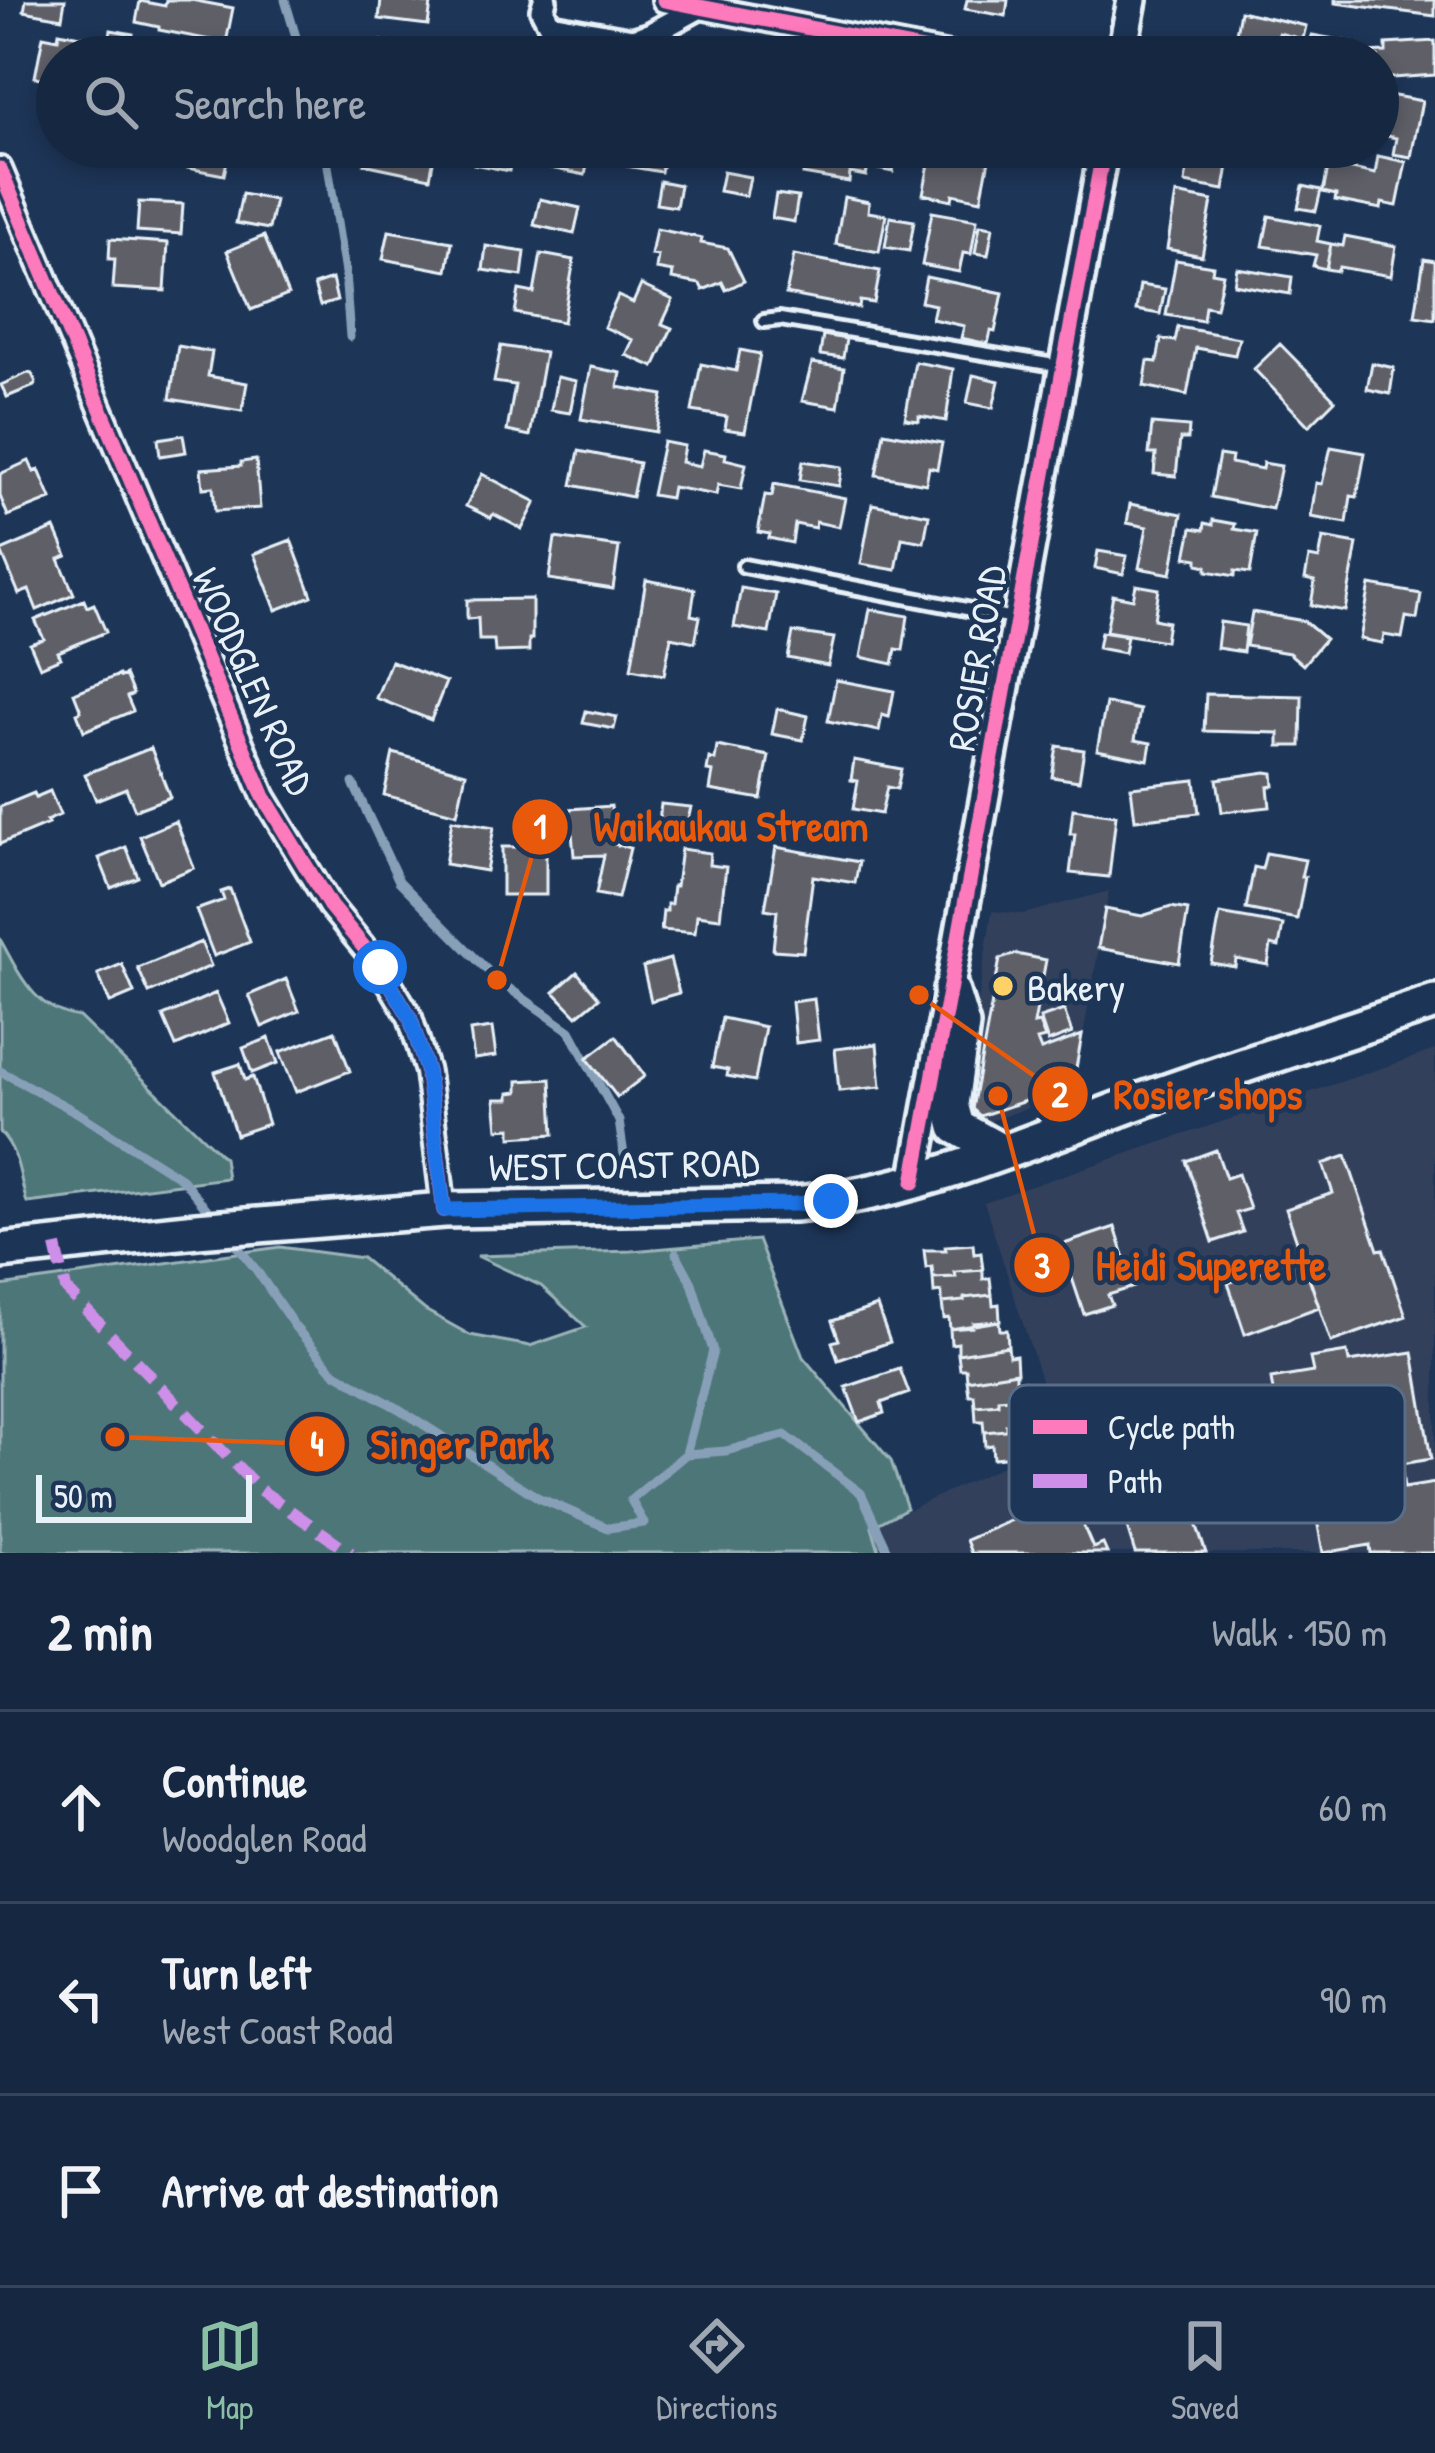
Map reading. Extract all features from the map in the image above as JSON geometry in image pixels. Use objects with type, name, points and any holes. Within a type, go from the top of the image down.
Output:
[{"type":"main road","points":[[951,990],[962,1025],[951,1104],[957,1127],[1002,1152]]},
{"type":"main road","name":"WEST COAST ROAD","points":[[0,1252],[444,1210],[794,1204],[876,1193],[1435,1002]]},
{"type":"street","points":[[545,0],[542,10],[550,25],[610,36]]},
{"type":"street","points":[[664,0],[850,36]]},
{"type":"street","points":[[1125,36],[1132,0]]},
{"type":"street","points":[[646,36],[700,7]]},
{"type":"street","name":"ROSIER ROAD","points":[[914,1182],[1100,168]]},
{"type":"street","name":"WOODGLEN ROAD","points":[[0,170],[264,797],[330,906],[380,967],[410,1017],[427,1072],[444,1210]]},
{"type":"lane","points":[[764,321],[780,319],[1063,367]]},
{"type":"lane","points":[[744,566],[1016,619]]},
{"type":"shaded area","points":[[1109,891],[1073,1092],[979,1125],[961,1110],[992,911],[1023,914]]},
{"type":"shaded area","points":[[1435,1050],[1435,1553],[880,1553],[872,1527],[1009,1463],[1009,1523],[1405,1523],[1405,1385],[1043,1385],[984,1202]]},
{"type":"green space","points":[[0,939],[39,999],[79,1017],[224,1158],[227,1178],[27,1203],[15,1157],[0,1132]]},
{"type":"green space","points":[[758,1240],[803,1357],[891,1461],[907,1508],[872,1527],[880,1553],[0,1553],[0,1286],[280,1247],[362,1258],[425,1310],[470,1335],[530,1346],[586,1327],[541,1286],[477,1256],[631,1251]]},
{"type":"building","points":[[26,0],[65,0],[62,18],[24,11]]},
{"type":"building","points":[[166,0],[191,0],[233,8],[227,36],[190,36],[136,22],[140,1],[165,6]]},
{"type":"building","points":[[381,0],[431,4],[428,25],[379,19]]},
{"type":"building","points":[[967,0],[1008,0],[1006,16],[965,9]]},
{"type":"building","points":[[1435,0],[1435,16],[1335,3]]},
{"type":"building","points":[[1240,11],[1306,26],[1304,36],[1236,36]]},
{"type":"building","points":[[111,30],[133,34],[133,36],[110,36]]},
{"type":"building","points":[[1435,41],[1435,75],[1399,78],[1399,43]]},
{"type":"building","points":[[1399,97],[1422,101],[1411,157],[1399,155]]},
{"type":"building","points":[[1399,160],[1406,162],[1397,206],[1382,203],[1381,209],[1335,200],[1336,195],[1323,192],[1328,168],[1375,174],[1376,168],[1399,168]]},
{"type":"building","points":[[188,168],[226,168],[224,175]]},
{"type":"building","points":[[383,168],[432,168],[430,178]]},
{"type":"building","points":[[551,168],[586,168],[585,175]]},
{"type":"building","points":[[804,168],[868,168],[866,176],[850,173],[849,182],[803,174]]},
{"type":"building","points":[[928,168],[987,168],[981,200],[923,194]]},
{"type":"building","points":[[1187,168],[1228,168],[1224,190],[1185,183]]},
{"type":"building","points":[[723,172],[750,177],[746,196],[719,191]]},
{"type":"building","points":[[660,181],[680,185],[676,207],[656,204]]},
{"type":"building","points":[[1303,186],[1321,190],[1316,211],[1298,208]]},
{"type":"building","points":[[242,194],[275,200],[269,229],[236,223]]},
{"type":"building","points":[[776,194],[798,197],[794,222],[772,218]]},
{"type":"building","points":[[1176,194],[1212,201],[1202,256],[1167,249]]},
{"type":"building","points":[[844,197],[869,202],[868,212],[886,215],[879,252],[836,244]]},
{"type":"building","points":[[540,199],[580,208],[574,234],[534,225]]},
{"type":"building","points":[[139,202],[183,204],[181,234],[137,231]]},
{"type":"building","points":[[932,212],[977,220],[971,254],[963,253],[959,272],[922,265]]},
{"type":"building","points":[[1269,216],[1320,226],[1317,241],[1331,244],[1326,269],[1313,266],[1316,255],[1263,246]]},
{"type":"building","points":[[890,217],[914,221],[909,251],[885,247]]},
{"type":"building","points":[[980,225],[993,227],[988,255],[975,253]]},
{"type":"building","points":[[656,229],[728,248],[744,281],[726,290],[722,282],[703,290],[700,284],[672,279],[673,272],[656,269],[658,256],[651,255]]},
{"type":"building","points":[[389,231],[452,242],[447,271],[383,259]]},
{"type":"building","points":[[264,236],[288,295],[251,310],[227,251]]},
{"type":"building","points":[[1345,236],[1396,246],[1391,276],[1326,269],[1331,244],[1343,246]]},
{"type":"building","points":[[110,239],[168,243],[165,291],[113,288],[115,259],[109,259]]},
{"type":"building","points":[[486,246],[525,252],[522,276],[483,270]]},
{"type":"building","points":[[541,254],[574,260],[563,322],[515,313],[519,290],[534,293]]},
{"type":"building","points":[[794,255],[880,271],[874,303],[860,301],[859,308],[786,294]]},
{"type":"building","points":[[1424,259],[1435,261],[1435,319],[1415,316]]},
{"type":"building","points":[[1176,260],[1213,266],[1212,272],[1223,274],[1216,308],[1205,306],[1203,321],[1166,315]]},
{"type":"building","points":[[1237,268],[1292,277],[1290,294],[1234,284]]},
{"type":"building","points":[[926,277],[1003,293],[988,344],[961,338],[964,326],[932,319],[935,305],[921,302]]},
{"type":"building","points":[[332,279],[337,301],[320,306],[314,285]]},
{"type":"building","points":[[641,285],[673,300],[662,324],[672,328],[654,367],[626,355],[633,340],[604,327],[618,296],[633,303]]},
{"type":"building","points":[[1140,285],[1165,289],[1160,314],[1136,310]]},
{"type":"building","points":[[1178,327],[1239,338],[1235,355],[1196,348],[1187,395],[1144,386],[1148,361],[1157,362],[1161,339],[1175,341]]},
{"type":"building","points":[[823,335],[846,339],[843,358],[820,355]]},
{"type":"building","points":[[1280,344],[1335,400],[1309,426],[1254,369]]},
{"type":"building","points":[[178,346],[212,352],[208,376],[247,383],[242,411],[170,399]]},
{"type":"building","points":[[501,346],[545,353],[530,436],[507,431],[515,385],[494,382]]},
{"type":"building","points":[[740,350],[760,354],[745,432],[725,429],[727,417],[692,411],[701,364],[736,371]]},
{"type":"building","points":[[915,362],[953,369],[946,421],[919,416],[919,421],[905,419]]},
{"type":"building","points":[[812,363],[844,368],[838,407],[802,401]]},
{"type":"building","points":[[1372,363],[1394,368],[1390,394],[1367,389]]},
{"type":"building","points":[[591,367],[621,373],[618,387],[663,395],[656,432],[581,419]]},
{"type":"building","points":[[28,373],[34,386],[7,397],[1,385]]},
{"type":"building","points":[[973,375],[999,381],[993,408],[967,403]]},
{"type":"building","points":[[557,377],[576,381],[570,413],[551,410]]},
{"type":"building","points":[[1152,424],[1189,427],[1188,439],[1180,439],[1176,476],[1154,474],[1156,454],[1149,454]]},
{"type":"building","points":[[884,432],[942,443],[937,469],[929,467],[926,484],[876,475]]},
{"type":"building","points":[[183,435],[186,452],[160,456],[158,439]]},
{"type":"building","points":[[663,442],[684,446],[681,462],[700,466],[704,450],[746,464],[741,489],[718,485],[716,495],[672,487],[670,498],[652,495]]},
{"type":"building","points":[[1331,447],[1365,453],[1347,523],[1311,517],[1316,483],[1322,484]]},
{"type":"building","points":[[579,451],[639,463],[632,497],[572,485]]},
{"type":"building","points":[[1219,455],[1232,457],[1231,463],[1262,469],[1263,463],[1281,466],[1272,509],[1211,497]]},
{"type":"building","points":[[256,460],[260,508],[215,511],[213,487],[203,488],[201,469]]},
{"type":"building","points":[[29,461],[34,472],[39,470],[51,499],[8,516],[0,496],[0,474]]},
{"type":"building","points":[[803,461],[842,467],[839,486],[800,480]]},
{"type":"building","points":[[482,474],[536,502],[522,529],[466,506]]},
{"type":"building","points":[[774,484],[845,498],[839,527],[795,524],[792,543],[758,532],[765,495],[772,496]]},
{"type":"building","points":[[872,504],[929,515],[924,542],[902,538],[896,570],[861,564]]},
{"type":"building","points":[[1130,504],[1182,514],[1171,574],[1139,568],[1147,527],[1127,523]]},
{"type":"building","points":[[1213,520],[1257,533],[1250,573],[1235,571],[1235,576],[1207,571],[1198,559],[1186,557],[1192,528],[1204,530],[1205,523],[1213,525]]},
{"type":"building","points":[[55,528],[67,556],[59,559],[74,594],[37,610],[29,590],[19,594],[1,551]]},
{"type":"building","points":[[555,538],[619,547],[613,589],[549,579]]},
{"type":"building","points":[[1323,538],[1357,544],[1345,611],[1311,605],[1315,581],[1305,579],[1309,557],[1319,559]]},
{"type":"building","points":[[291,540],[312,596],[276,610],[254,554]]},
{"type":"building","points":[[1098,551],[1127,556],[1123,574],[1095,568]]},
{"type":"building","points":[[646,580],[695,589],[691,615],[700,617],[695,642],[671,637],[664,675],[631,669]]},
{"type":"building","points":[[1136,585],[1159,589],[1154,619],[1168,622],[1165,641],[1106,631],[1113,595],[1133,599]]},
{"type":"building","points":[[1370,585],[1421,594],[1417,619],[1406,617],[1402,638],[1384,635],[1382,643],[1360,639]]},
{"type":"building","points":[[741,588],[776,594],[769,633],[734,627]]},
{"type":"building","points":[[532,599],[529,651],[495,652],[494,640],[479,640],[478,618],[467,619],[467,600]]},
{"type":"building","points":[[84,600],[87,607],[94,604],[106,632],[58,652],[61,658],[40,667],[30,644],[44,639],[35,620]]},
{"type":"building","points":[[870,609],[908,616],[903,650],[896,649],[893,664],[861,657]]},
{"type":"building","points":[[1252,612],[1304,621],[1325,639],[1303,665],[1289,653],[1246,646]]},
{"type":"building","points":[[1220,622],[1246,626],[1243,652],[1217,648]]},
{"type":"building","points":[[793,632],[834,638],[828,666],[788,658]]},
{"type":"building","points":[[1101,632],[1127,636],[1124,653],[1098,648]]},
{"type":"building","points":[[391,661],[446,682],[431,720],[376,698]]},
{"type":"building","points":[[125,675],[133,694],[127,697],[133,711],[84,731],[74,693]]},
{"type":"building","points":[[836,680],[894,691],[889,717],[882,715],[879,731],[828,721]]},
{"type":"building","points":[[1206,694],[1302,696],[1301,746],[1279,746],[1279,733],[1204,731]]},
{"type":"building","points":[[1106,703],[1140,710],[1135,740],[1151,743],[1148,760],[1097,750]]},
{"type":"building","points":[[777,709],[808,716],[803,740],[772,734]]},
{"type":"building","points":[[586,711],[617,717],[614,729],[583,723]]},
{"type":"building","points":[[717,746],[769,756],[761,799],[710,790],[709,758],[715,760]]},
{"type":"building","points":[[1057,746],[1084,750],[1079,781],[1052,777]]},
{"type":"building","points":[[151,748],[170,797],[135,810],[126,788],[96,800],[85,774]]},
{"type":"building","points":[[393,753],[466,773],[457,814],[384,795]]},
{"type":"building","points":[[854,760],[901,769],[897,789],[887,787],[881,814],[853,809],[858,781],[851,780]]},
{"type":"building","points":[[1273,773],[1274,786],[1268,787],[1270,807],[1222,812],[1217,779]]},
{"type":"building","points":[[1195,780],[1199,813],[1135,820],[1131,787]]},
{"type":"building","points":[[50,791],[60,815],[0,844],[0,807]]},
{"type":"building","points":[[661,804],[691,807],[683,842],[657,839]]},
{"type":"building","points":[[611,806],[614,844],[630,848],[618,898],[596,894],[604,855],[574,856],[570,809]]},
{"type":"building","points":[[1073,809],[1116,815],[1109,877],[1070,873]]},
{"type":"building","points":[[452,820],[494,827],[486,871],[445,864]]},
{"type":"building","points":[[176,821],[194,868],[159,882],[140,836]]},
{"type":"building","points":[[126,847],[138,877],[111,888],[99,858]]},
{"type":"building","points":[[502,847],[546,847],[546,895],[502,895]]},
{"type":"building","points":[[776,847],[859,862],[855,883],[813,876],[803,952],[773,950],[777,911],[765,909]]},
{"type":"building","points":[[681,849],[710,853],[709,865],[726,867],[720,918],[697,915],[695,933],[661,930],[663,911],[671,904],[676,886]]},
{"type":"building","points":[[1266,853],[1305,860],[1297,919],[1246,909],[1254,867],[1262,869]]},
{"type":"building","points":[[230,889],[250,942],[214,956],[196,910],[224,900],[221,892]]},
{"type":"building","points":[[1171,907],[1188,910],[1179,963],[1098,948],[1105,909],[1142,916]]},
{"type":"building","points":[[1220,914],[1283,925],[1279,947],[1271,945],[1268,965],[1236,959],[1235,967],[1211,963]]},
{"type":"building","points":[[201,942],[211,966],[149,993],[138,968]]},
{"type":"building","points":[[1016,954],[1046,960],[1034,1024],[1039,1023],[1045,1038],[1037,1040],[1041,1050],[1082,1035],[1073,1085],[980,1116],[972,1109],[1000,959]]},
{"type":"building","points":[[670,959],[679,993],[651,1001],[643,967]]},
{"type":"building","points":[[122,964],[134,993],[110,1003],[98,974]]},
{"type":"building","points":[[577,972],[599,998],[577,1016],[554,992]]},
{"type":"building","points":[[286,979],[299,1011],[262,1027],[249,995]]},
{"type":"building","points":[[216,993],[229,1023],[176,1046],[163,1016]]},
{"type":"building","points":[[814,999],[819,1040],[796,1043],[792,1002]]},
{"type":"building","points":[[1064,1010],[1072,1033],[1048,1042],[1040,1018]]},
{"type":"building","points":[[722,1018],[765,1027],[755,1081],[727,1076],[728,1070],[712,1067]]},
{"type":"building","points":[[492,1028],[496,1056],[474,1059],[470,1031]]},
{"type":"building","points":[[335,1031],[350,1071],[296,1092],[280,1052]]},
{"type":"building","points":[[616,1036],[645,1076],[617,1097],[587,1058]]},
{"type":"building","points":[[269,1038],[278,1063],[252,1073],[243,1048]]},
{"type":"building","points":[[877,1044],[881,1087],[839,1091],[835,1049]]},
{"type":"building","points":[[240,1064],[245,1080],[253,1077],[268,1124],[236,1135],[215,1072]]},
{"type":"building","points":[[551,1079],[554,1134],[511,1137],[511,1128],[498,1129],[495,1099],[509,1099],[509,1093],[518,1092],[518,1081]]},
{"type":"building","points":[[1216,1150],[1226,1178],[1238,1174],[1250,1209],[1236,1213],[1243,1232],[1213,1242],[1186,1161]]},
{"type":"building","points":[[1346,1156],[1406,1316],[1331,1342],[1286,1209],[1333,1193],[1323,1164]]},
{"type":"building","points":[[1115,1227],[1134,1287],[1108,1295],[1112,1305],[1084,1314],[1061,1245]]},
{"type":"building","points":[[973,1244],[974,1254],[981,1253],[983,1270],[933,1278],[932,1267],[926,1268],[924,1250]]},
{"type":"building","points":[[1302,1257],[1319,1307],[1245,1334],[1228,1283]]},
{"type":"building","points":[[983,1270],[983,1279],[990,1278],[992,1295],[942,1303],[941,1292],[934,1293],[933,1278]]},
{"type":"building","points":[[992,1295],[993,1305],[999,1304],[1000,1321],[950,1329],[942,1303]]},
{"type":"building","points":[[877,1306],[890,1342],[838,1360],[832,1342],[839,1340],[832,1321]]},
{"type":"building","points":[[999,1321],[1000,1330],[1007,1330],[1008,1346],[958,1354],[958,1343],[951,1344],[950,1329]]},
{"type":"building","points":[[1008,1346],[1009,1356],[1016,1355],[1017,1372],[967,1380],[958,1354]]},
{"type":"building","points":[[1347,1352],[1349,1362],[1413,1352],[1431,1459],[1405,1463],[1405,1385],[1272,1385],[1271,1379],[1313,1372],[1310,1358]]},
{"type":"building","points":[[900,1369],[909,1393],[881,1403],[884,1413],[859,1422],[846,1387]]},
{"type":"building","points":[[1016,1372],[1016,1381],[1024,1385],[1009,1385],[1009,1398],[998,1399],[998,1404],[975,1406],[967,1380]]},
{"type":"building","points":[[1009,1398],[1009,1425],[1006,1430],[984,1432],[983,1421],[976,1421],[975,1406],[998,1404],[998,1399]]},
{"type":"building","points":[[1006,1425],[1009,1457],[993,1458],[992,1445],[985,1446],[984,1432],[1006,1430]]},
{"type":"building","points":[[1435,1483],[1435,1553],[1371,1553],[1370,1545],[1323,1553],[1318,1523],[1405,1523],[1405,1488]]},
{"type":"building","points":[[1009,1521],[1082,1523],[1093,1548],[1103,1544],[1107,1553],[971,1553],[966,1540]]},
{"type":"building","points":[[1126,1523],[1196,1523],[1206,1553],[1135,1553]]},
{"type":"waterway","points":[[285,0],[296,36]]},
{"type":"waterway","points":[[328,168],[350,337]]},
{"type":"waterway","points":[[353,783],[399,881],[497,980],[570,1031],[619,1121],[624,1155]]},
{"type":"waterway","points":[[0,1071],[78,1113],[182,1179],[216,1220]]},
{"type":"waterway","points":[[230,1237],[334,1372],[539,1498],[608,1528],[644,1523],[631,1500],[686,1454],[726,1451],[785,1435],[861,1493],[889,1553]]},
{"type":"waterway","points":[[676,1253],[692,1283],[713,1351],[686,1454]]},
{"type":"marked path","points":[[56,1246],[66,1289],[259,1489],[351,1553]]},
{"type":"cycle path","points":[[664,0],[850,36]]},
{"type":"cycle path","points":[[914,1182],[1100,168]]},
{"type":"cycle path","points":[[0,169],[264,797],[330,906],[380,967],[410,1017],[427,1072],[444,1210]]},
{"type":"place","name":"Waikaukau Stream","points":[[497,980]]},
{"type":"place","name":"Bakery","points":[[1003,986]]},
{"type":"place","name":"Rosier shops","points":[[919,995]]},
{"type":"place","name":"Heidi Superette","points":[[998,1096]]},
{"type":"place","name":"Singer Park","points":[[115,1437]]},
{"type":"route","points":[[380,967],[410,1017],[427,1072],[444,1210],[831,1201]]}]
